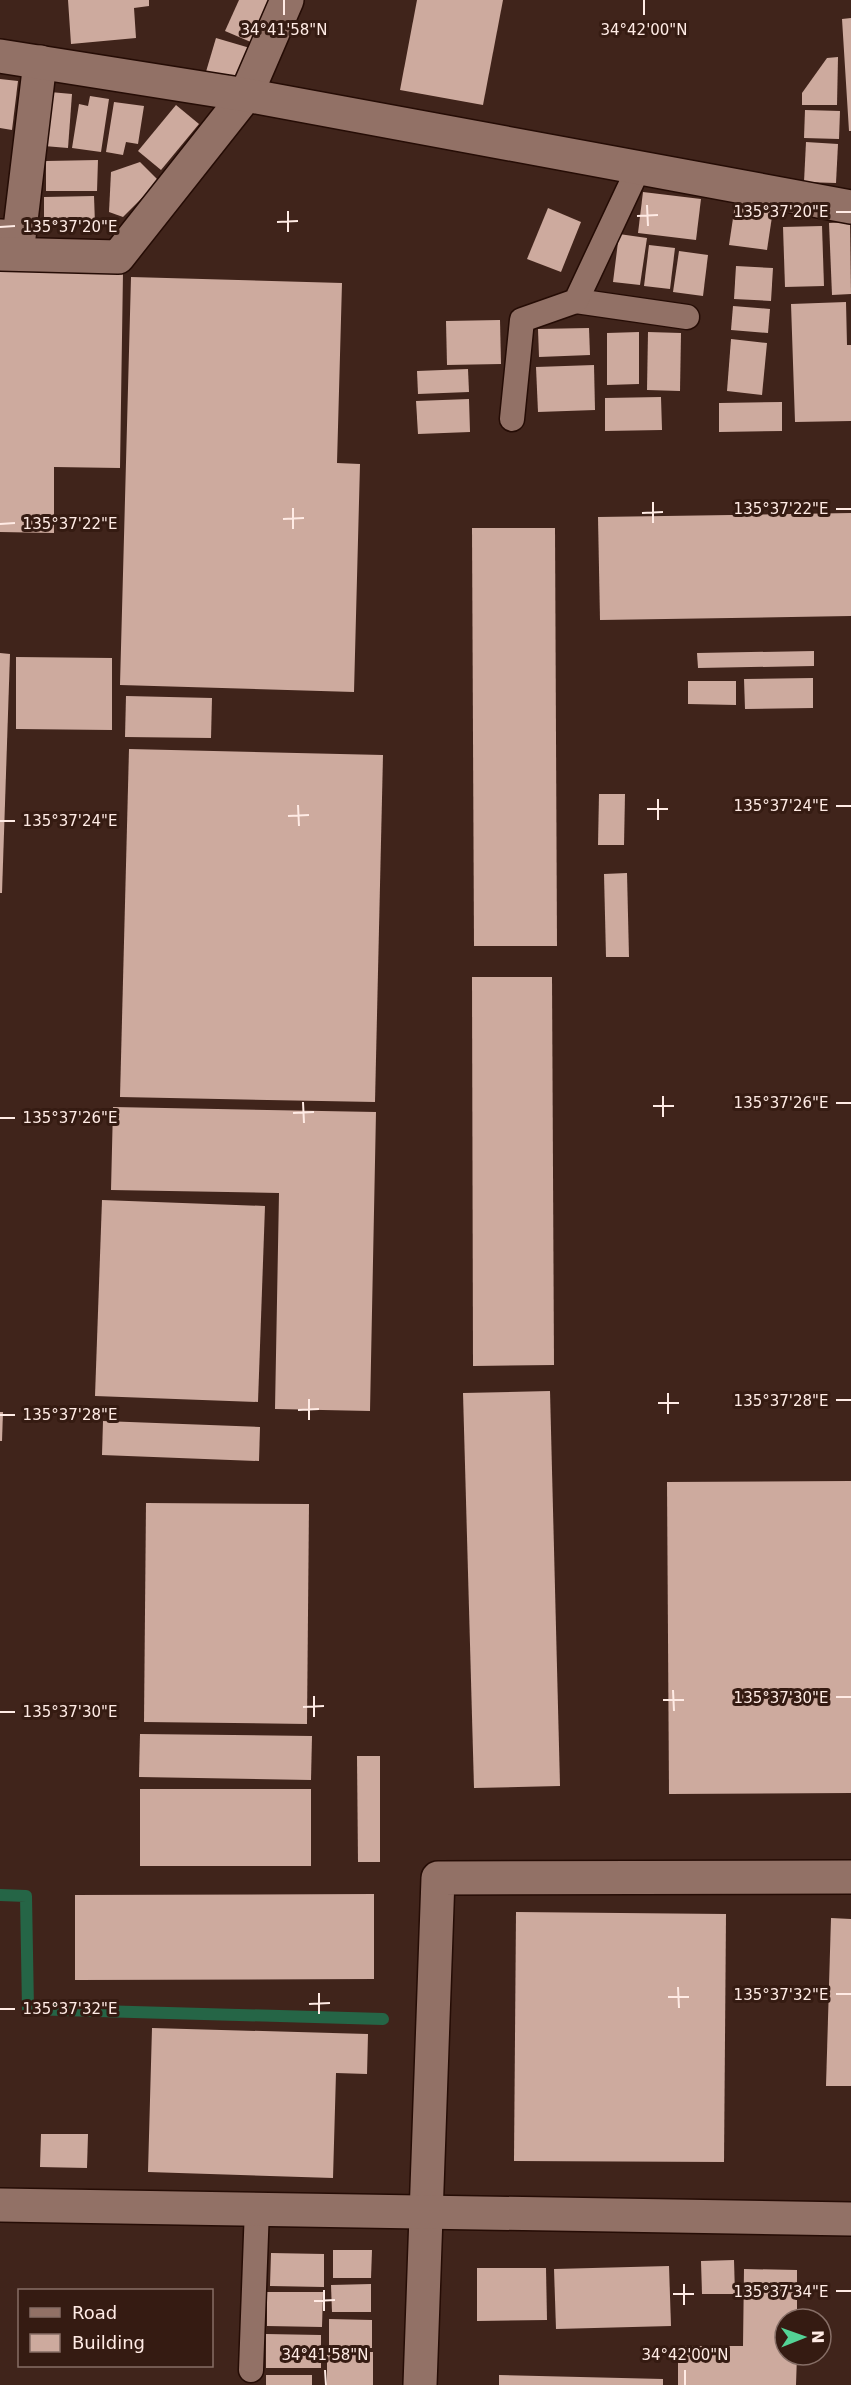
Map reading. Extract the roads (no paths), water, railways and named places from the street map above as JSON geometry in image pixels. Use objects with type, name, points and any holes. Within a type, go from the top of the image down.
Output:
[{"type":"street","points":[[0,254],[118,257],[246,95],[287,0]]},
{"type":"street","points":[[0,56],[246,95],[851,207]]},
{"type":"street","points":[[0,236],[19,237],[40,62]]},
{"type":"street","points":[[420,2385],[438,1878],[851,1877]]},
{"type":"street","points":[[0,2205],[851,2219]]},
{"type":"lane","points":[[576,301],[639,167]]},
{"type":"lane","points":[[512,419],[522,320],[576,301],[687,317]]},
{"type":"lane","points":[[251,2370],[257,2208]]},
{"type":"waterway","points":[[0,1895],[26,1896],[28,2009],[383,2019]]}]
